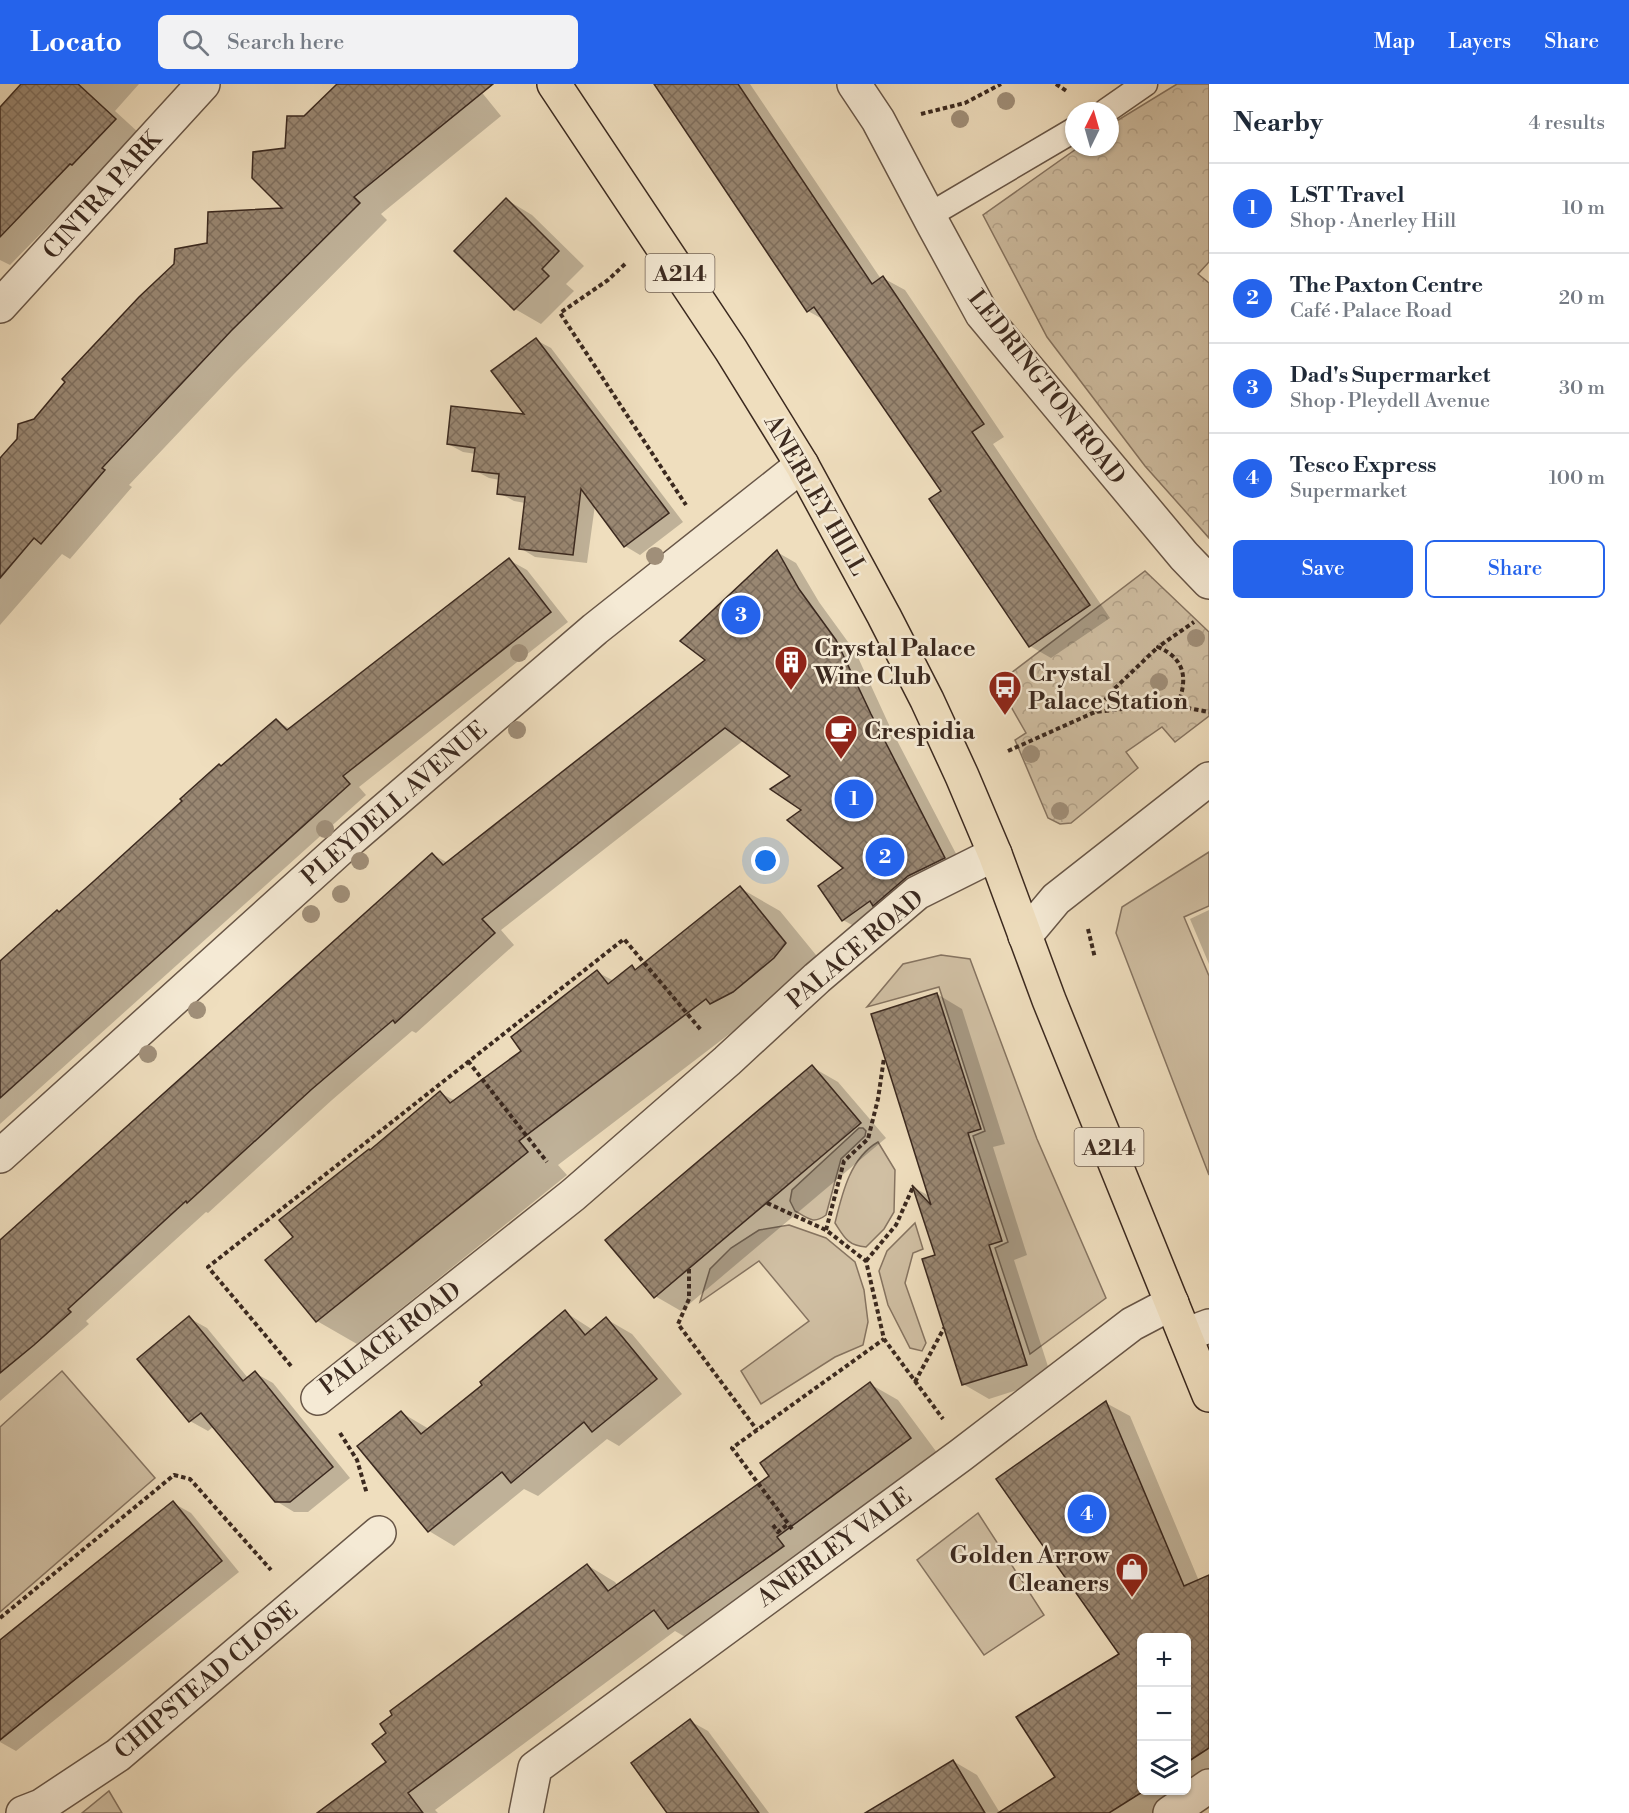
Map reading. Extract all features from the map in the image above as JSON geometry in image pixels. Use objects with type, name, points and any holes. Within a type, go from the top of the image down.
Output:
[{"type":"main road","name":"ANERLEY HILL","points":[[554,84],[731,350],[802,465],[927,700],[995,854],[1024,936]]},
{"type":"main road","name":"A214","points":[[1024,936],[1172,1303],[1197,1331],[1209,1395]]},
{"type":"street","name":"CINTRA PARK","points":[[0,306],[203,84]]},
{"type":"street","name":"LEDRINGTON ROAD","points":[[854,84],[879,121],[982,314],[1176,547],[1209,582]]},
{"type":"street","name":"PLEYDELL AVENUE","points":[[0,1156],[352,838],[595,629],[802,465]]},
{"type":"street","points":[[1024,936],[1056,899],[1209,779]]},
{"type":"street","name":"PALACE ROAD","points":[[318,1398],[573,1195],[727,1061],[817,978],[917,893],[995,854]]},
{"type":"street","name":"ANERLEY VALE","points":[[526,1813],[535,1768],[966,1450],[1132,1324],[1172,1303]]},
{"type":"street","name":"CHIPSTEAD CLOSE","points":[[24,1813],[41,1806],[118,1755],[379,1533]]},
{"type":"street","points":[[1170,1813],[1209,1786]]},
{"type":"lane","points":[[1119,102],[1145,84]]},
{"type":"lane","points":[[928,216],[1065,135]]},
{"type":"path","points":[[879,121],[931,112],[965,102],[1001,84]]},
{"type":"path","points":[[655,236],[608,280],[560,313],[691,513]]},
{"type":"path","points":[[1095,712],[1111,692],[1158,647],[1199,619]]},
{"type":"path","points":[[1158,647],[1170,652],[1180,663],[1183,681],[1182,693],[1177,706]]},
{"type":"path","points":[[1008,751],[1095,712],[1140,706],[1177,706],[1209,712]]},
{"type":"path","points":[[1088,929],[1095,958]]},
{"type":"path","name":"PALACE ROAD","points":[[318,1398],[208,1267],[624,939],[727,1061]]},
{"type":"path","points":[[826,1230],[844,1161],[868,1139],[878,1099],[884,1058]]},
{"type":"path","points":[[468,1061],[573,1195]]},
{"type":"path","points":[[866,1261],[896,1225],[913,1187]]},
{"type":"path","points":[[767,1203],[826,1230],[866,1261],[884,1339],[966,1450]]},
{"type":"path","points":[[689,1269],[689,1299],[678,1324],[757,1430]]},
{"type":"path","points":[[915,1382],[944,1329]]},
{"type":"path","points":[[815,1561],[732,1448],[884,1339]]},
{"type":"path","points":[[318,1398],[357,1460],[379,1533]]},
{"type":"path","points":[[0,1618],[174,1475],[190,1479],[299,1602]]},
{"type":"path","points":[[773,1525],[778,1532],[788,1524]]},
{"type":"green space","points":[[1177,84],[1209,84],[1209,262],[1198,274],[1209,283],[1209,538],[1145,466],[1047,337],[983,215],[1066,156],[1119,156],[1119,119]]},
{"type":"green space","points":[[1145,571],[1209,632],[1209,716],[1175,742],[1162,727],[1126,752],[1138,768],[1071,823],[1060,824],[1048,818],[1015,740],[1026,733],[1002,691],[994,695],[990,689]]},
{"type":"green space","points":[[1209,852],[1209,906],[1184,917],[1209,976],[1209,1175],[1116,933],[1122,907]]},
{"type":"green space","points":[[941,955],[970,959],[1037,1139],[1106,1298],[1030,1354],[995,1248],[1008,1242],[973,1136],[985,1131],[939,987],[867,1007],[903,964]]},
{"type":"green space","points":[[859,1128],[866,1131],[865,1136],[841,1159],[826,1215],[814,1220],[795,1211],[790,1201],[792,1190]]},
{"type":"green space","points":[[878,1142],[895,1170],[894,1212],[884,1229],[866,1247],[855,1245],[847,1240],[835,1223],[844,1189],[854,1167],[860,1157]]},
{"type":"green space","points":[[915,1223],[923,1249],[913,1253],[905,1283],[926,1343],[922,1351],[910,1348],[888,1305],[879,1271],[887,1251]]},
{"type":"green space","points":[[789,1225],[826,1238],[855,1262],[864,1290],[868,1322],[863,1345],[835,1357],[761,1404],[741,1371],[809,1321],[759,1261],[700,1302],[710,1269],[731,1248],[759,1230]]},
{"type":"green space","points":[[62,1371],[155,1478],[0,1612],[0,1427]]},
{"type":"green space","points":[[978,1513],[1044,1615],[984,1655],[917,1560]]},
{"type":"green space","points":[[109,1791],[122,1813],[82,1813]]},
{"type":"building","points":[[21,84],[78,84],[116,119],[0,237],[0,107]]},
{"type":"building","points":[[337,84],[493,84],[354,197],[360,203],[231,331],[102,468],[105,470],[41,544],[34,538],[0,578],[0,458],[17,439],[18,424],[34,419],[65,382],[62,379],[139,297],[174,264],[175,249],[207,243],[208,212],[282,208],[252,178],[253,152],[285,148],[287,116],[304,116]]},
{"type":"building","points":[[654,84],[738,84],[872,284],[883,276],[984,424],[972,432],[1090,605],[1029,647],[929,499],[941,491],[814,307],[807,312]]},
{"type":"building","points":[[506,198],[559,251],[542,269],[549,276],[514,310],[454,251]]},
{"type":"building","points":[[536,338],[669,513],[624,547],[581,489],[573,555],[519,549],[525,497],[497,494],[499,474],[472,471],[475,448],[447,444],[451,406],[524,414],[491,371]]},
{"type":"building","points":[[777,550],[799,589],[836,640],[945,858],[908,876],[873,906],[870,901],[842,921],[818,886],[843,868],[787,820],[801,810],[770,789],[790,776],[725,728],[482,919],[495,933],[395,1023],[393,1020],[312,1089],[187,1203],[186,1201],[68,1309],[71,1312],[0,1373],[0,1240],[432,853],[443,865],[705,660],[680,641]]},
{"type":"building","points":[[509,558],[551,612],[343,776],[350,784],[0,1098],[0,961],[57,910],[59,912],[94,881],[219,764],[221,766],[276,719],[287,730]]},
{"type":"building","points":[[740,886],[786,943],[774,958],[733,992],[710,1004],[706,999],[519,1141],[528,1152],[316,1322],[265,1260],[293,1237],[279,1220],[370,1150],[440,1091],[450,1103],[521,1051],[511,1037],[597,970],[608,984],[632,965],[635,970]]},
{"type":"building","points":[[937,993],[981,1129],[968,1133],[1002,1241],[989,1245],[1027,1365],[962,1385],[922,1259],[935,1255],[912,1185],[931,1205],[871,1014]]},
{"type":"building","points":[[812,1065],[861,1123],[654,1298],[605,1240]]},
{"type":"building","points":[[565,1310],[585,1335],[606,1317],[657,1379],[592,1432],[584,1422],[511,1483],[502,1472],[428,1532],[357,1446],[401,1411],[421,1434],[482,1385],[480,1382]]},
{"type":"building","points":[[189,1316],[243,1381],[255,1371],[333,1467],[290,1502],[275,1502],[201,1413],[189,1422],[137,1359]]},
{"type":"building","points":[[870,1382],[911,1438],[777,1537],[784,1546],[668,1629],[654,1610],[408,1793],[423,1813],[317,1813],[386,1762],[372,1744],[386,1733],[380,1724],[392,1715],[390,1711],[587,1564],[608,1591],[769,1476],[760,1463]]},
{"type":"building","points":[[1106,1401],[1184,1586],[1209,1575],[1209,1748],[1191,1760],[1191,1633],[1137,1633],[1138,1795],[1109,1813],[998,1813],[1055,1777],[1016,1717],[1119,1654],[996,1479]]},
{"type":"building","points":[[173,1501],[222,1561],[0,1740],[0,1640]]},
{"type":"building","points":[[690,1719],[759,1813],[667,1813],[631,1763]]},
{"type":"building","points":[[953,1760],[985,1813],[865,1813]]},
{"type":"place","name":"Dad's Supermarket","points":[[741,615]]},
{"type":"place","name":"Crystal Palace Wine Club","points":[[791,691]]},
{"type":"place","name":"Crystal Palace Station","points":[[1005,716]]},
{"type":"place","name":"Crespidia","points":[[841,760]]},
{"type":"place","name":"LST Travel","points":[[854,799]]},
{"type":"place","name":"The Paxton Centre","points":[[885,857]]},
{"type":"place","name":"Tesco Express","points":[[1087,1514]]},
{"type":"place","name":"Golden Arrow Cleaners","points":[[1132,1598]]}]
